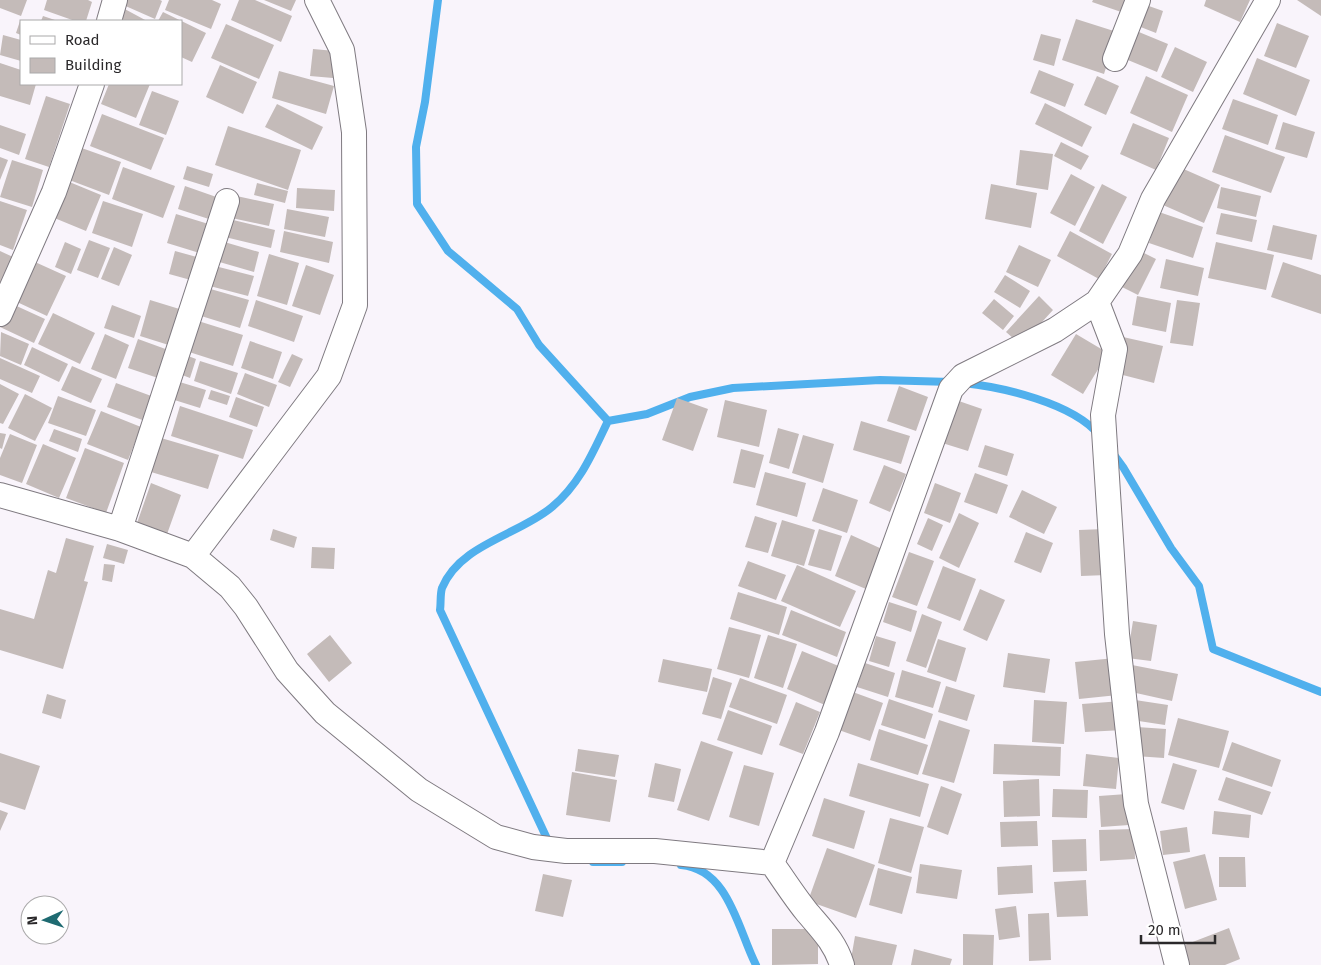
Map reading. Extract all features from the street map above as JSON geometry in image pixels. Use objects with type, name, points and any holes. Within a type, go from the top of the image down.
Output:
[{"type":"street","points":[[109,20],[115,0]]},
{"type":"street","points":[[193,556],[329,376],[355,305],[354,132],[342,50],[317,0]]},
{"type":"street","points":[[1115,59],[1138,0]]},
{"type":"street","points":[[772,863],[827,732],[951,389],[963,376],[1048,334],[1097,302],[1130,254],[1153,199],[1268,0]]},
{"type":"street","points":[[0,314],[54,192],[92,85]]},
{"type":"street","points":[[120,529],[227,201]]},
{"type":"street","points":[[1097,302],[1116,349],[1102,415],[1117,634],[1136,804],[1177,965]]},
{"type":"street","points":[[0,496],[120,529],[193,556],[230,587],[246,607],[286,671],[325,712],[419,790],[496,838],[533,848],[566,851],[655,851],[772,863],[806,912],[823,929],[838,951],[842,965]]},
{"type":"building","points":[[0,0],[27,0],[21,16],[0,8]]},
{"type":"building","points":[[47,0],[88,0],[92,2],[86,20],[72,20],[44,10]]},
{"type":"building","points":[[123,0],[162,1],[155,19],[121,4]]},
{"type":"building","points":[[169,0],[212,0],[221,4],[211,29],[165,10]]},
{"type":"building","points":[[239,0],[255,0],[292,16],[281,42],[231,20]]},
{"type":"building","points":[[264,0],[296,0],[291,11]]},
{"type":"building","points":[[1093,0],[1134,0],[1130,15],[1092,2]]},
{"type":"building","points":[[1206,0],[1250,0],[1240,22],[1204,6]]},
{"type":"building","points":[[1297,0],[1321,0],[1321,16]]},
{"type":"building","points":[[1146,5],[1163,11],[1156,33],[1138,26]]},
{"type":"building","points":[[121,7],[145,20],[114,20]]},
{"type":"building","points":[[163,12],[179,20],[159,20]]},
{"type":"building","points":[[43,16],[55,20],[41,20]]},
{"type":"building","points":[[1076,19],[1117,32],[1104,74],[1062,60]]},
{"type":"building","points":[[20,21],[20,35],[16,33]]},
{"type":"building","points":[[182,21],[206,33],[192,62],[182,57]]},
{"type":"building","points":[[1277,23],[1309,36],[1296,68],[1264,56]]},
{"type":"building","points":[[226,24],[274,45],[259,79],[211,58]]},
{"type":"building","points":[[1134,30],[1168,44],[1157,72],[1123,58]]},
{"type":"building","points":[[1041,34],[1061,39],[1054,66],[1033,60]]},
{"type":"building","points":[[3,35],[20,40],[20,61],[0,55]]},
{"type":"building","points":[[1175,47],[1207,62],[1193,92],[1161,77]]},
{"type":"building","points":[[313,49],[335,51],[333,78],[310,76]]},
{"type":"building","points":[[1257,58],[1310,80],[1296,116],[1243,94]]},
{"type":"building","points":[[0,63],[20,70],[20,85],[36,85],[30,105],[0,96]]},
{"type":"building","points":[[220,65],[257,82],[243,114],[206,97]]},
{"type":"building","points":[[1039,70],[1074,84],[1065,107],[1030,93]]},
{"type":"building","points":[[279,71],[334,86],[326,114],[272,98]]},
{"type":"building","points":[[1097,76],[1119,86],[1106,115],[1084,105]]},
{"type":"building","points":[[1146,76],[1188,95],[1172,132],[1130,113]]},
{"type":"building","points":[[109,85],[150,85],[136,118],[101,104]]},
{"type":"building","points":[[152,91],[179,101],[166,135],[139,125]]},
{"type":"building","points":[[46,96],[70,104],[49,167],[25,159]]},
{"type":"building","points":[[1233,99],[1278,115],[1268,145],[1222,129]]},
{"type":"building","points":[[1045,103],[1092,127],[1082,147],[1035,124]]},
{"type":"building","points":[[277,104],[323,127],[312,150],[265,127]]},
{"type":"building","points":[[102,114],[164,138],[151,170],[90,146]]},
{"type":"building","points":[[1283,122],[1315,132],[1307,158],[1275,149]]},
{"type":"building","points":[[1133,123],[1169,138],[1156,170],[1120,154]]},
{"type":"building","points":[[0,125],[26,134],[19,155],[0,148]]},
{"type":"building","points":[[228,126],[301,150],[288,190],[215,165]]},
{"type":"building","points":[[1225,135],[1285,157],[1271,193],[1212,172]]},
{"type":"building","points":[[1061,142],[1089,156],[1081,170],[1054,156]]},
{"type":"building","points":[[76,146],[121,162],[109,195],[64,178]]},
{"type":"building","points":[[1020,150],[1053,154],[1048,190],[1016,185]]},
{"type":"building","points":[[0,157],[8,160],[0,180]]},
{"type":"building","points":[[12,160],[43,170],[32,207],[0,197]]},
{"type":"building","points":[[187,166],[213,174],[209,187],[183,179]]},
{"type":"building","points":[[123,167],[175,186],[163,218],[112,199]]},
{"type":"building","points":[[1179,167],[1220,185],[1204,223],[1163,205]]},
{"type":"building","points":[[1071,174],[1095,187],[1075,226],[1050,213]]},
{"type":"building","points":[[67,181],[101,195],[86,231],[52,217]]},
{"type":"building","points":[[257,183],[288,191],[285,203],[254,195]]},
{"type":"building","points":[[991,184],[1037,193],[1031,228],[985,219]]},
{"type":"building","points":[[1102,184],[1127,197],[1103,244],[1079,231]]},
{"type":"building","points":[[185,186],[222,199],[215,221],[178,209]]},
{"type":"building","points":[[1221,187],[1261,196],[1256,217],[1217,208]]},
{"type":"building","points":[[297,188],[335,190],[334,211],[296,208]]},
{"type":"building","points":[[232,195],[274,204],[269,226],[227,217]]},
{"type":"building","points":[[0,201],[27,210],[13,250],[0,245]]},
{"type":"building","points":[[103,201],[143,214],[132,247],[92,233]]},
{"type":"building","points":[[287,209],[329,217],[325,237],[284,229]]},
{"type":"building","points":[[1159,212],[1203,227],[1193,258],[1149,243]]},
{"type":"building","points":[[1221,213],[1257,220],[1252,242],[1216,234]]},
{"type":"building","points":[[176,214],[215,226],[206,255],[167,243]]},
{"type":"building","points":[[229,219],[275,230],[271,248],[225,237]]},
{"type":"building","points":[[1273,225],[1317,235],[1312,260],[1267,250]]},
{"type":"building","points":[[284,231],[333,242],[329,263],[280,252]]},
{"type":"building","points":[[1070,231],[1112,254],[1099,279],[1057,256]]},
{"type":"building","points":[[89,240],[110,248],[98,278],[77,270]]},
{"type":"building","points":[[221,241],[259,252],[254,272],[216,261]]},
{"type":"building","points":[[65,242],[81,249],[71,274],[55,267]]},
{"type":"building","points":[[1216,242],[1274,255],[1266,290],[1208,278]]},
{"type":"building","points":[[1019,245],[1051,260],[1038,287],[1006,272]]},
{"type":"building","points":[[114,247],[132,255],[119,286],[101,279]]},
{"type":"building","points":[[0,251],[13,257],[0,288]]},
{"type":"building","points":[[175,251],[204,259],[198,282],[169,274]]},
{"type":"building","points":[[1140,251],[1156,259],[1138,295],[1122,287]]},
{"type":"building","points":[[269,254],[299,263],[287,305],[257,296]]},
{"type":"building","points":[[1166,259],[1204,268],[1198,296],[1160,288]]},
{"type":"building","points":[[35,262],[66,276],[47,316],[17,302]]},
{"type":"building","points":[[1283,262],[1321,275],[1321,314],[1271,297]]},
{"type":"building","points":[[211,265],[254,276],[248,296],[206,285]]},
{"type":"building","points":[[306,265],[334,275],[320,315],[292,306]]},
{"type":"building","points":[[1005,275],[1030,291],[1020,308],[994,292]]},
{"type":"building","points":[[207,288],[249,300],[240,328],[198,315]]},
{"type":"building","points":[[1039,296],[1053,310],[1021,345],[1006,332]]},
{"type":"building","points":[[1137,296],[1171,303],[1166,332],[1132,325]]},
{"type":"building","points":[[994,299],[1014,316],[1003,330],[982,313]]},
{"type":"building","points":[[150,300],[186,311],[175,347],[140,336]]},
{"type":"building","points":[[256,300],[303,316],[294,342],[248,326]]},
{"type":"building","points":[[1177,300],[1200,303],[1193,346],[1170,343]]},
{"type":"building","points":[[10,303],[45,319],[34,343],[0,327]]},
{"type":"building","points":[[112,305],[141,316],[134,338],[104,328]]},
{"type":"building","points":[[53,313],[95,333],[80,364],[38,344]]},
{"type":"building","points":[[195,320],[243,335],[233,366],[186,351]]},
{"type":"building","points":[[1,332],[29,344],[21,365],[0,356]]},
{"type":"building","points":[[105,334],[129,345],[116,379],[91,369]]},
{"type":"building","points":[[1076,334],[1108,353],[1083,394],[1051,375]]},
{"type":"building","points":[[1123,337],[1163,346],[1154,383],[1115,373]]},
{"type":"building","points":[[138,339],[171,351],[161,379],[128,368]]},
{"type":"building","points":[[250,341],[282,352],[273,379],[241,368]]},
{"type":"building","points":[[32,347],[68,364],[59,382],[24,365]]},
{"type":"building","points":[[183,354],[196,359],[190,378],[177,373]]},
{"type":"building","points":[[292,354],[303,359],[290,387],[278,382]]},
{"type":"building","points":[[0,358],[40,376],[32,393],[0,379]]},
{"type":"building","points":[[200,361],[238,373],[231,394],[194,381]]},
{"type":"building","points":[[72,366],[102,379],[91,403],[61,390]]},
{"type":"building","points":[[245,373],[277,385],[269,407],[237,394]]},
{"type":"building","points":[[173,380],[206,390],[200,408],[168,398]]},
{"type":"building","points":[[116,383],[154,397],[145,421],[107,407]]},
{"type":"building","points":[[0,384],[19,394],[3,424],[0,423]]},
{"type":"building","points":[[899,386],[928,397],[916,431],[887,421]]},
{"type":"building","points":[[211,390],[230,396],[227,405],[208,399]]},
{"type":"building","points":[[25,394],[52,408],[35,441],[8,428]]},
{"type":"building","points":[[58,396],[96,410],[86,436],[48,423]]},
{"type":"building","points":[[236,397],[264,407],[257,427],[229,417]]},
{"type":"building","points":[[677,398],[708,409],[693,451],[662,440]]},
{"type":"building","points":[[953,399],[982,409],[968,451],[939,442]]},
{"type":"building","points":[[725,400],[767,410],[759,447],[717,437]]},
{"type":"building","points":[[180,406],[253,430],[243,459],[171,436]]},
{"type":"building","points":[[101,411],[141,427],[128,460],[87,444]]},
{"type":"building","points":[[861,421],[910,436],[901,464],[853,450]]},
{"type":"building","points":[[778,428],[799,434],[789,469],[769,463]]},
{"type":"building","points":[[54,429],[82,439],[78,452],[49,441]]},
{"type":"building","points":[[0,433],[6,434],[2,449],[0,448]]},
{"type":"building","points":[[10,434],[37,445],[22,483],[0,475],[0,458]]},
{"type":"building","points":[[803,435],[834,444],[823,483],[792,473]]},
{"type":"building","points":[[161,438],[219,455],[208,489],[151,472]]},
{"type":"building","points":[[43,444],[76,458],[59,498],[26,484]]},
{"type":"building","points":[[985,445],[1014,454],[1007,476],[978,467]]},
{"type":"building","points":[[85,448],[124,463],[106,513],[66,498]]},
{"type":"building","points":[[741,449],[764,455],[755,488],[733,483]]},
{"type":"building","points":[[884,465],[906,474],[890,512],[869,503]]},
{"type":"building","points":[[765,472],[806,483],[797,517],[756,505]]},
{"type":"building","points":[[975,473],[1008,485],[997,514],[964,502]]},
{"type":"building","points":[[151,483],[181,495],[166,537],[136,526]]},
{"type":"building","points":[[935,483],[961,493],[950,523],[924,513]]},
{"type":"building","points":[[823,488],[858,500],[847,533],[812,521]]},
{"type":"building","points":[[1022,490],[1057,507],[1044,534],[1009,517]]},
{"type":"building","points":[[959,513],[979,523],[959,568],[939,558]]},
{"type":"building","points":[[755,516],[777,523],[768,553],[745,547]]},
{"type":"building","points":[[928,518],[943,525],[932,551],[917,544]]},
{"type":"building","points":[[782,520],[815,530],[804,566],[771,556]]},
{"type":"building","points":[[273,529],[297,537],[294,548],[270,540]]},
{"type":"building","points":[[819,529],[842,536],[831,571],[808,565]]},
{"type":"building","points":[[1105,529],[1107,575],[1081,576],[1079,530]]},
{"type":"building","points":[[1026,532],[1053,543],[1041,573],[1014,562]]},
{"type":"building","points":[[851,535],[882,549],[866,589],[835,576]]},
{"type":"building","points":[[66,538],[94,546],[84,581],[88,582],[63,669],[0,650],[0,609],[34,619],[48,570],[56,573]]},
{"type":"building","points":[[107,544],[128,550],[124,564],[103,558]]},
{"type":"building","points":[[312,547],[335,548],[334,569],[311,568]]},
{"type":"building","points":[[909,552],[934,561],[917,606],[892,597]]},
{"type":"building","points":[[748,561],[786,575],[776,600],[738,586]]},
{"type":"building","points":[[104,564],[115,565],[112,582],[102,580]]},
{"type":"building","points":[[797,565],[856,591],[840,627],[781,601]]},
{"type":"building","points":[[943,566],[976,579],[960,621],[927,608]]},
{"type":"building","points":[[980,589],[1005,600],[987,641],[963,630]]},
{"type":"building","points":[[738,592],[787,607],[779,635],[730,619]]},
{"type":"building","points":[[889,602],[917,611],[911,632],[883,622]]},
{"type":"building","points":[[791,610],[846,632],[837,657],[782,635]]},
{"type":"building","points":[[922,614],[942,622],[926,668],[906,661]]},
{"type":"building","points":[[1133,621],[1157,625],[1151,661],[1127,658]]},
{"type":"building","points":[[729,627],[761,635],[749,678],[717,669]]},
{"type":"building","points":[[330,635],[352,663],[329,682],[307,654]]},
{"type":"building","points":[[768,635],[797,644],[783,688],[754,678]]},
{"type":"building","points":[[876,636],[896,642],[889,667],[869,661]]},
{"type":"building","points":[[938,639],[966,648],[956,682],[927,672]]},
{"type":"building","points":[[802,651],[841,667],[825,705],[787,689]]},
{"type":"building","points":[[1008,653],[1050,659],[1045,693],[1003,687]]},
{"type":"building","points":[[1115,658],[1118,695],[1079,699],[1075,662]]},
{"type":"building","points":[[663,659],[712,669],[707,692],[658,682]]},
{"type":"building","points":[[865,663],[895,673],[888,697],[857,687]]},
{"type":"building","points":[[1132,665],[1178,674],[1172,701],[1127,691]]},
{"type":"building","points":[[902,670],[941,682],[933,708],[895,697]]},
{"type":"building","points":[[713,677],[732,683],[721,719],[702,714]]},
{"type":"building","points":[[740,678],[787,695],[777,724],[729,707]]},
{"type":"building","points":[[946,686],[975,695],[967,721],[938,712]]},
{"type":"building","points":[[850,691],[883,703],[870,741],[836,729]]},
{"type":"building","points":[[47,694],[66,700],[61,719],[42,713]]},
{"type":"building","points":[[889,699],[933,714],[925,739],[881,725]]},
{"type":"building","points":[[1034,700],[1067,702],[1064,744],[1032,742]]},
{"type":"building","points":[[1135,700],[1168,705],[1165,725],[1132,720]]},
{"type":"building","points":[[1122,701],[1124,730],[1085,732],[1082,704]]},
{"type":"building","points":[[796,702],[820,712],[803,754],[779,745]]},
{"type":"building","points":[[728,710],[772,726],[762,755],[717,740]]},
{"type":"building","points":[[1178,718],[1229,731],[1219,768],[1168,755]]},
{"type":"building","points":[[939,720],[970,730],[954,783],[922,774]]},
{"type":"building","points":[[1137,727],[1166,729],[1164,758],[1135,756]]},
{"type":"building","points":[[879,729],[928,745],[918,775],[870,760]]},
{"type":"building","points":[[701,741],[733,752],[709,821],[677,810]]},
{"type":"building","points":[[1232,742],[1281,760],[1272,787],[1222,770]]},
{"type":"building","points":[[994,744],[1061,747],[1060,776],[993,774]]},
{"type":"building","points":[[578,749],[619,755],[615,777],[575,771]]},
{"type":"building","points":[[0,753],[40,766],[25,810],[0,802]]},
{"type":"building","points":[[1086,754],[1119,758],[1116,789],[1083,786]]},
{"type":"building","points":[[655,763],[681,769],[674,802],[648,797]]},
{"type":"building","points":[[858,763],[929,784],[920,817],[849,796]]},
{"type":"building","points":[[1173,763],[1197,770],[1184,810],[1161,803]]},
{"type":"building","points":[[744,765],[774,773],[759,826],[729,817]]},
{"type":"building","points":[[572,772],[617,780],[610,822],[566,815]]},
{"type":"building","points":[[1226,777],[1271,792],[1262,815],[1218,800]]},
{"type":"building","points":[[1039,779],[1040,816],[1004,817],[1003,781]]},
{"type":"building","points":[[941,786],[962,794],[948,835],[927,827]]},
{"type":"building","points":[[1053,789],[1088,790],[1087,818],[1052,817]]},
{"type":"building","points":[[1127,794],[1129,825],[1101,827],[1099,796]]},
{"type":"building","points":[[824,798],[865,811],[854,849],[812,836]]},
{"type":"building","points":[[0,810],[8,813],[0,831]]},
{"type":"building","points":[[1214,811],[1251,815],[1249,838],[1212,834]]},
{"type":"building","points":[[890,818],[924,827],[911,873],[878,863]]},
{"type":"building","points":[[1037,821],[1038,846],[1001,847],[1000,822]]},
{"type":"building","points":[[1187,827],[1190,852],[1163,855],[1160,831]]},
{"type":"building","points":[[1134,829],[1135,859],[1100,861],[1099,830]]},
{"type":"building","points":[[1086,839],[1087,871],[1053,872],[1052,840]]},
{"type":"building","points":[[827,848],[875,865],[856,918],[808,901]]},
{"type":"building","points":[[1205,854],[1217,900],[1185,909],[1173,862]]},
{"type":"building","points":[[1219,857],[1245,857],[1246,887],[1219,887]]},
{"type":"building","points":[[920,864],[962,870],[957,899],[916,893]]},
{"type":"building","points":[[1032,865],[1033,893],[998,895],[997,867]]},
{"type":"building","points":[[878,868],[912,877],[902,914],[869,905]]},
{"type":"building","points":[[543,874],[572,880],[563,917],[535,911]]},
{"type":"building","points":[[1086,880],[1088,916],[1057,917],[1054,882]]},
{"type":"building","points":[[1016,906],[1020,937],[999,940],[995,909]]},
{"type":"building","points":[[1049,913],[1051,960],[1029,961],[1028,914]]},
{"type":"building","points":[[1229,928],[1240,959],[1225,965],[1184,965],[1177,948]]},
{"type":"building","points":[[772,929],[818,929],[818,964],[772,965]]},
{"type":"building","points":[[963,934],[994,935],[993,965],[963,965]]},
{"type":"building","points":[[855,936],[897,945],[892,965],[850,965]]},
{"type":"building","points":[[914,949],[952,959],[950,965],[911,965]]},
{"type":"waterway","points":[[438,0],[425,102],[416,147],[417,204],[448,251],[517,309],[539,345],[608,421],[647,414],[690,397],[733,388],[880,380],[951,382]]},
{"type":"waterway","points":[[963,383],[997,388],[1036,398],[1072,414],[1099,435]]},
{"type":"waterway","points":[[550,845],[440,610],[441,593],[451,573],[476,550],[539,517],[562,498],[585,467],[608,421]]},
{"type":"waterway","points":[[1112,452],[1123,467],[1171,548],[1199,586],[1213,649],[1321,692]]},
{"type":"waterway","points":[[593,862],[622,862]]},
{"type":"waterway","points":[[681,865],[697,869],[710,877],[721,889],[730,903],[756,965]]}]
